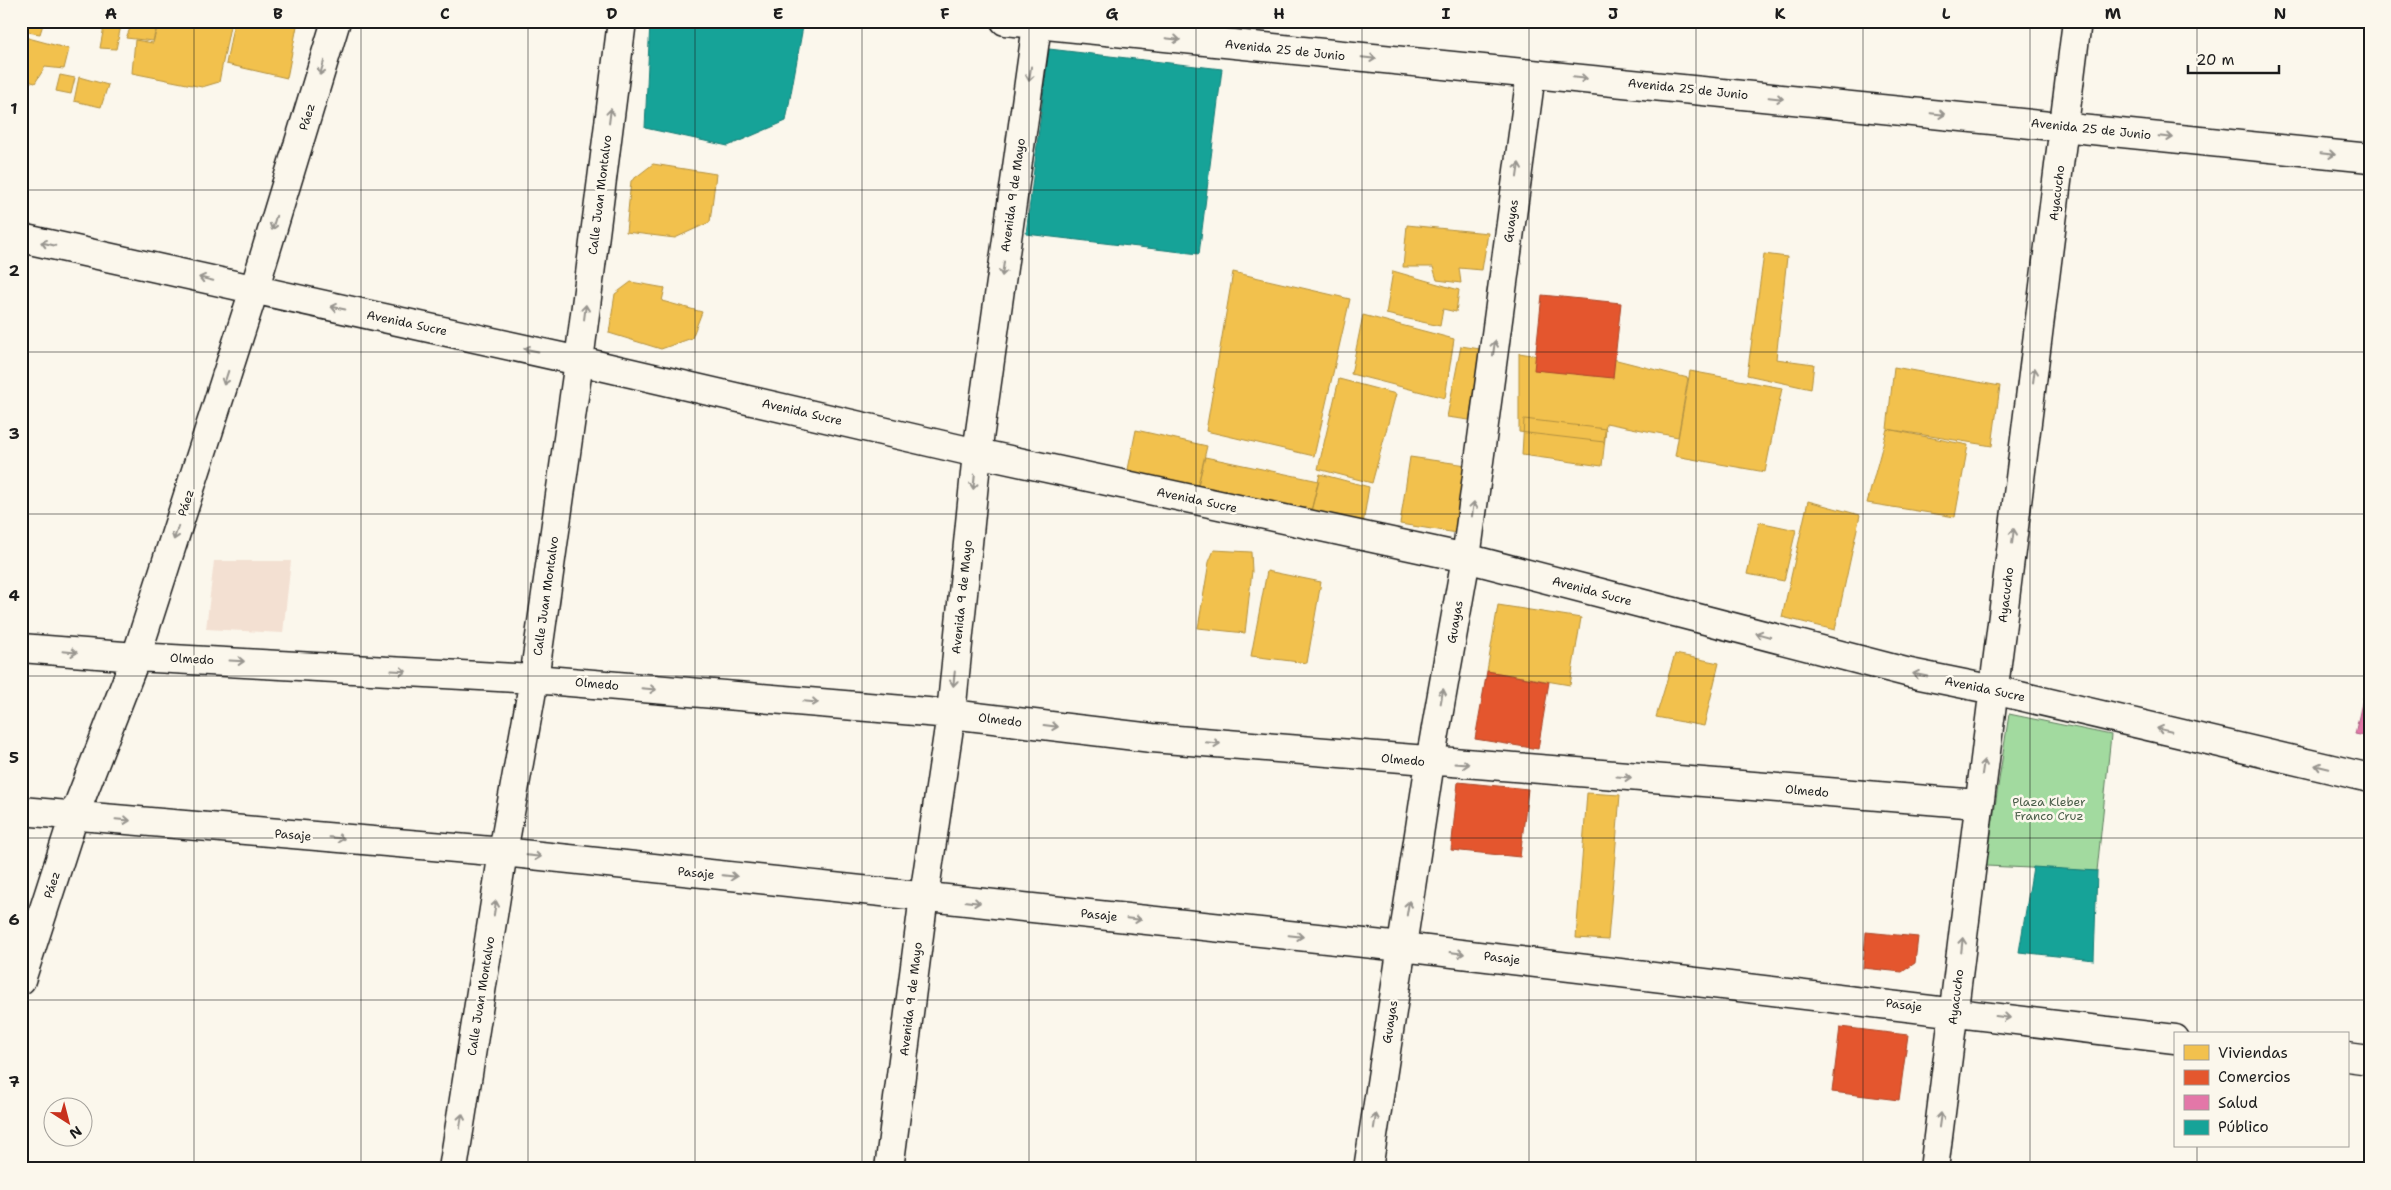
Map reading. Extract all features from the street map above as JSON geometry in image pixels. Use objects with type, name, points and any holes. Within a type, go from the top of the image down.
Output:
[{"type":"street","name":"Páez","points":[[21,980],[74,816],[136,657],[254,290],[336,21]]},
{"type":"street","name":"Calle Juan Montalvo","points":[[454,1169],[503,852],[534,679],[579,360],[622,21]]},
{"type":"street","name":"Avenida 25 de Junio","points":[[1005,21],[2370,158]]},
{"type":"street","name":"Ayacucho","points":[[1934,1169],[2077,21]]},
{"type":"street","name":"Avenida 9 de Mayo","points":[[889,1169],[924,896],[951,714],[977,453],[1037,25]]},
{"type":"street","name":"Guayas","points":[[1368,1169],[1430,762],[1466,558],[1531,74]]},
{"type":"street","name":"Avenida Sucre","points":[[21,238],[579,360],[977,453],[1466,558],[1910,674],[1994,690],[2370,778]]},
{"type":"street","name":"Olmedo","points":[[21,648],[136,657],[534,679],[951,714],[1152,738],[1430,762],[1978,804]]},
{"type":"street","name":"Pasaje","points":[[21,811],[503,852],[924,896],[1402,947],[1955,1011],[2174,1039]]},
{"type":"street","points":[[2348,1057],[2370,1060]]},
{"type":"shaded area","points":[[214,561],[291,561],[283,633],[206,629]]},
{"type":"green space","name":"Plaza Kleber Franco Cruz","points":[[2009,714],[2111,735],[2097,871],[1986,866]]},
{"type":"building: Viviendas","points":[[21,21],[44,21],[40,34],[21,31]]},
{"type":"building: Viviendas","points":[[105,21],[122,21],[116,49],[100,48]]},
{"type":"building: Viviendas","points":[[133,21],[158,21],[153,41],[126,38]]},
{"type":"building: Viviendas","points":[[159,21],[231,21],[219,82],[202,87],[132,73],[135,40],[153,43]]},
{"type":"building: Viviendas","points":[[234,21],[298,21],[287,78],[226,64]]},
{"type":"building: Viviendas","points":[[21,36],[69,49],[64,69],[45,67],[35,83],[21,79]]},
{"type":"building: Viviendas","points":[[60,75],[75,78],[71,94],[56,91]]},
{"type":"building: Viviendas","points":[[79,77],[108,85],[101,107],[74,101]]},
{"type":"building: Viviendas","points":[[653,164],[716,174],[710,222],[675,238],[626,232],[631,181]]},
{"type":"building: Viviendas","points":[[1407,225],[1488,233],[1482,270],[1459,268],[1461,283],[1437,280],[1433,267],[1403,267]]},
{"type":"building: Viviendas","points":[[1764,254],[1787,257],[1776,359],[1814,364],[1811,389],[1747,375]]},
{"type":"building: Viviendas","points":[[1393,271],[1459,290],[1456,312],[1443,309],[1440,326],[1386,314]]},
{"type":"building: Viviendas","points":[[1233,272],[1350,299],[1314,456],[1206,431]]},
{"type":"building: Viviendas","points":[[631,282],[665,288],[662,301],[702,312],[692,338],[661,349],[609,333],[615,294]]},
{"type":"building: Viviendas","points":[[1363,315],[1454,339],[1445,398],[1351,374]]},
{"type":"building: Viviendas","points":[[1461,346],[1480,349],[1469,420],[1447,417]]},
{"type":"building: Viviendas","points":[[1519,353],[1602,366],[1605,357],[1688,378],[1678,437],[1606,423],[1604,442],[1519,432]]},
{"type":"building: Viviendas","points":[[1894,367],[2000,386],[1992,446],[1887,429]]},
{"type":"building: Viviendas","points":[[1690,371],[1782,388],[1765,472],[1675,456]]},
{"type":"building: Viviendas","points":[[1339,379],[1396,394],[1372,483],[1318,469]]},
{"type":"building: Viviendas","points":[[1524,419],[1606,429],[1602,466],[1522,455]]},
{"type":"building: Viviendas","points":[[1887,429],[1968,445],[1955,517],[1867,503]]},
{"type":"building: Viviendas","points":[[1136,430],[1207,446],[1196,493],[1125,484]]},
{"type":"building: Viviendas","points":[[1205,457],[1319,481],[1309,519],[1196,493]]},
{"type":"building: Viviendas","points":[[1410,457],[1467,465],[1457,533],[1400,524]]},
{"type":"building: Viviendas","points":[[1320,474],[1369,487],[1362,530],[1309,519]]},
{"type":"building: Viviendas","points":[[1808,501],[1860,515],[1835,630],[1782,617]]},
{"type":"building: Viviendas","points":[[1759,522],[1796,530],[1784,581],[1747,574]]},
{"type":"building: Viviendas","points":[[1214,550],[1251,552],[1252,571],[1245,633],[1198,628],[1209,562]]},
{"type":"building: Viviendas","points":[[1267,571],[1321,582],[1307,663],[1251,656]]},
{"type":"building: Viviendas","points":[[1498,605],[1581,618],[1570,685],[1487,671]]},
{"type":"building: Viviendas","points":[[1675,654],[1719,663],[1704,726],[1656,717]]},
{"type":"building: Viviendas","points":[[1587,793],[1620,795],[1608,940],[1576,938]]},
{"type":"building: Comercios","points":[[1542,295],[1621,303],[1613,378],[1534,370]]},
{"type":"building: Comercios","points":[[1487,671],[1549,682],[1538,749],[1475,739]]},
{"type":"building: Comercios","points":[[1458,782],[1528,789],[1520,857],[1451,850]]},
{"type":"building: Comercios","points":[[1866,932],[1918,937],[1915,963],[1902,972],[1863,968]]},
{"type":"building: Comercios","points":[[1840,1027],[1908,1035],[1899,1100],[1832,1092]]},
{"type":"building: Salud","points":[[2370,668],[2370,737],[2355,734]]},
{"type":"building: Público","points":[[650,21],[804,21],[786,121],[728,146],[645,128]]},
{"type":"building: Público","points":[[1049,49],[1222,69],[1199,254],[1026,234]]},
{"type":"building: Público","points":[[2033,867],[2097,871],[2094,960],[2019,952]]}]
